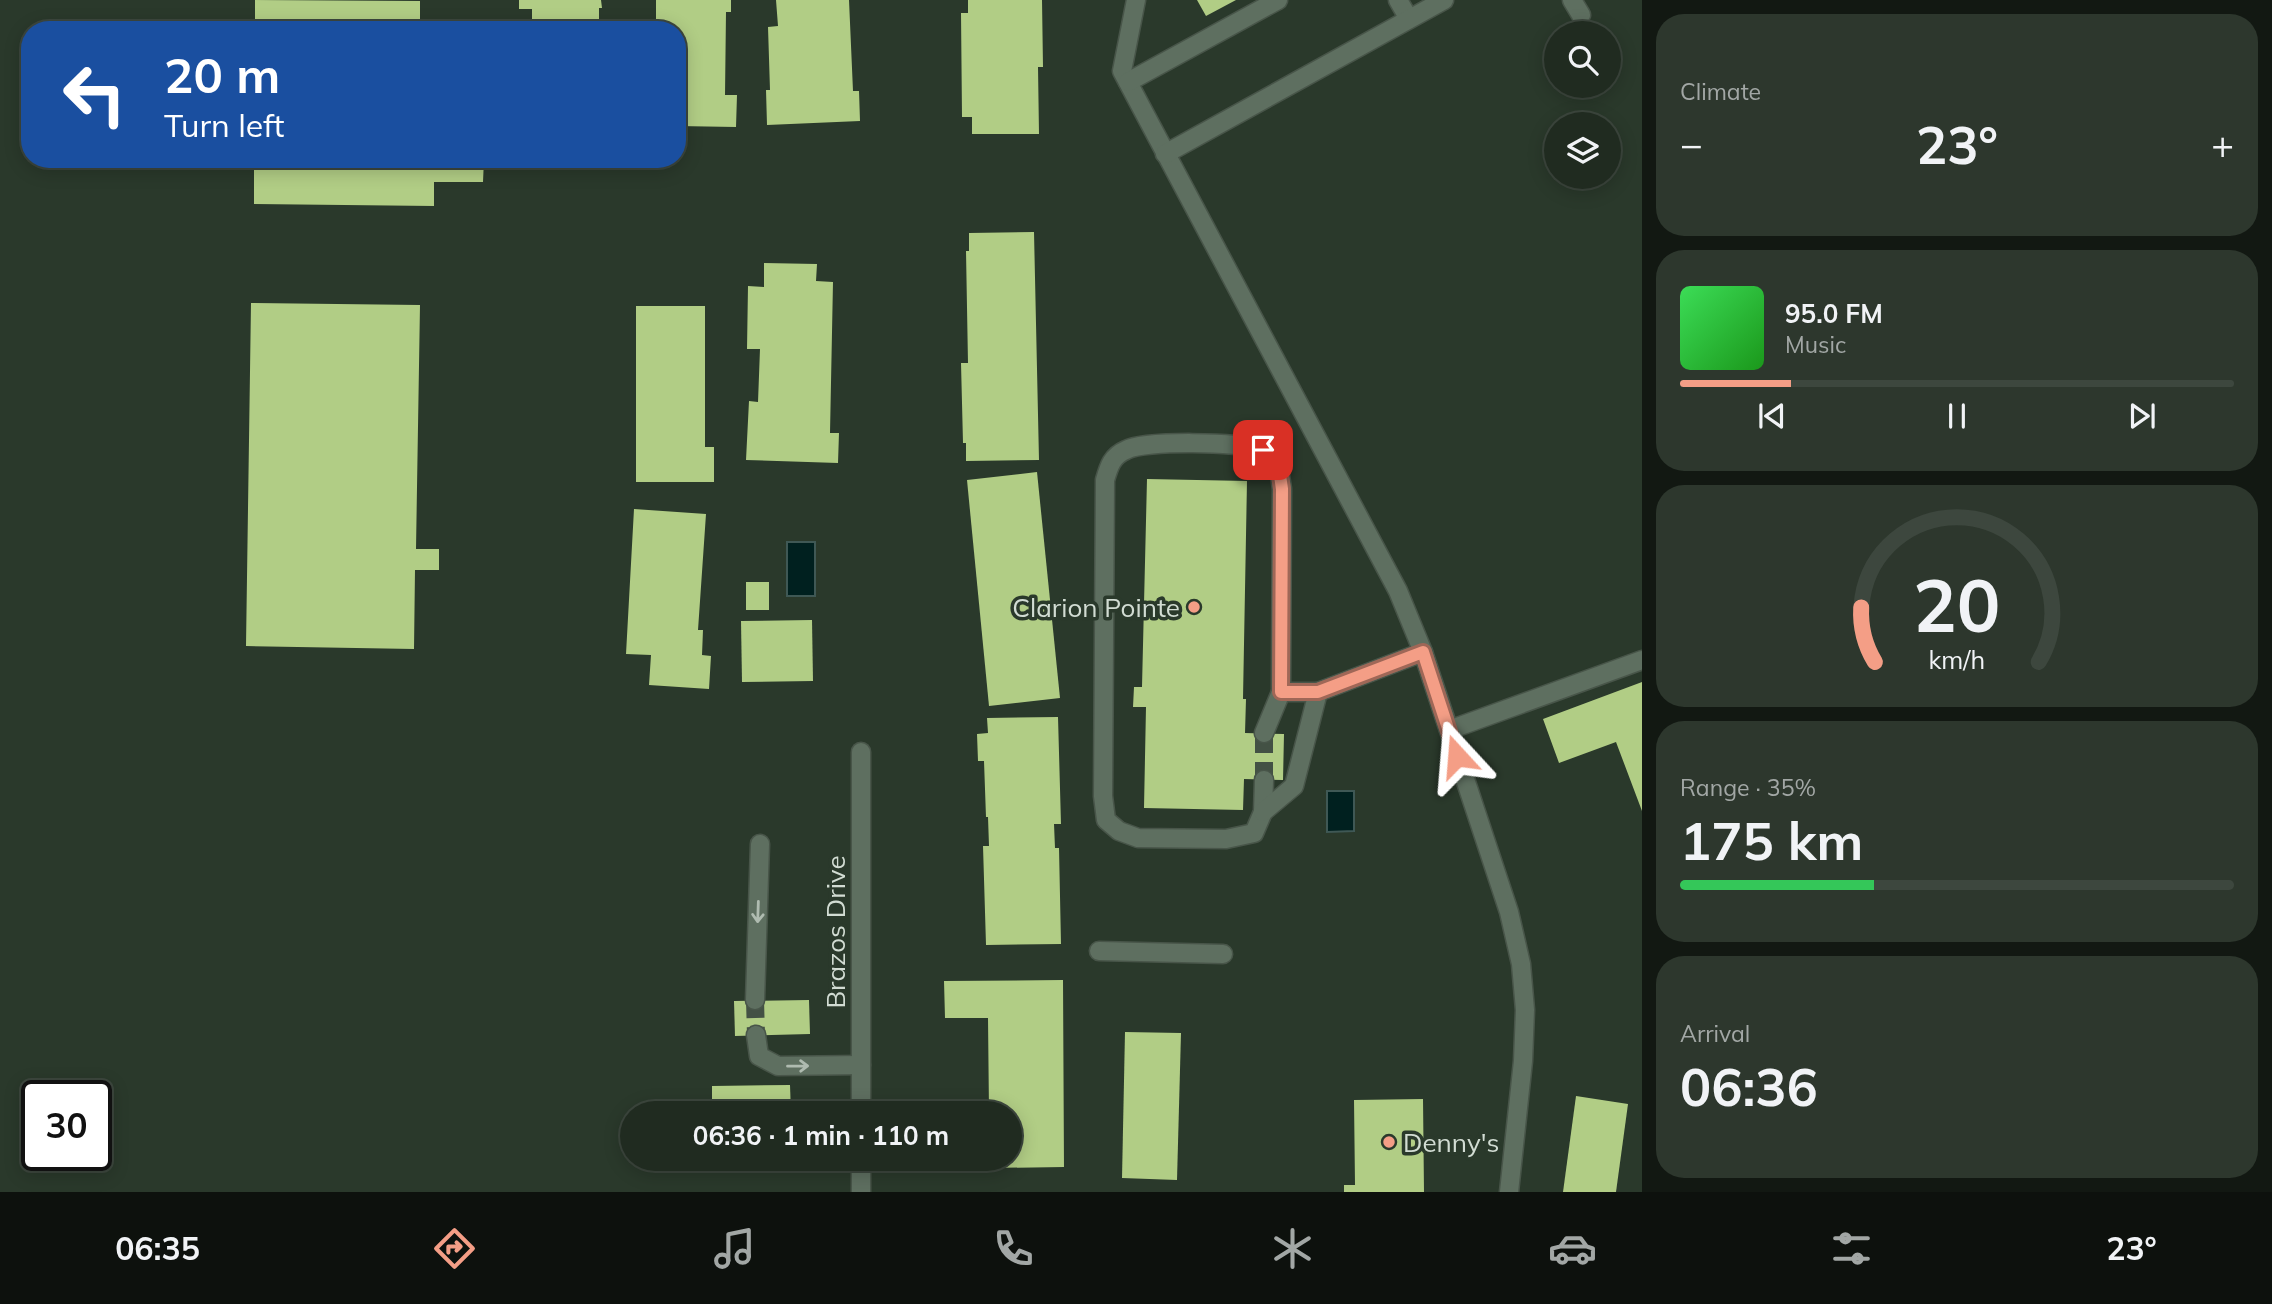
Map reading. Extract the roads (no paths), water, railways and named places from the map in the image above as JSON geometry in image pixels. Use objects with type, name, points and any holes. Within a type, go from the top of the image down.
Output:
[{"type":"street","points":[[1136,0],[1122,71],[1398,591],[1423,652],[1510,912],[1521,964],[1525,1010],[1523,1061],[1509,1192]]},
{"type":"street","points":[[1128,82],[1278,0]]},
{"type":"street","points":[[1398,0],[1409,19]]},
{"type":"street","points":[[1166,153],[1444,0]]},
{"type":"street","points":[[1264,733],[1281,692],[1282,489],[1278,462],[1263,450],[1244,445],[1148,444],[1126,450],[1111,461],[1105,480],[1103,796],[1106,820],[1119,831],[1138,838],[1226,839],[1254,833],[1263,812],[1264,780]]},
{"type":"street","points":[[1281,692],[1318,692],[1423,652]]},
{"type":"street","points":[[1448,730],[1642,660]]},
{"type":"street","points":[[1263,812],[1294,786],[1318,692]]},
{"type":"street","name":"Brazos Drive","points":[[861,752],[861,1101]]},
{"type":"street","points":[[755,1000],[760,844]]},
{"type":"street","points":[[1099,951],[1223,954]]},
{"type":"street","points":[[756,1035],[759,1056],[778,1066],[861,1065]]},
{"type":"street","points":[[861,1171],[861,1192]]},
{"type":"water","points":[[787,542],[815,542],[815,596],[787,596]]},
{"type":"water","points":[[1327,791],[1354,791],[1354,831],[1327,832]]},
{"type":"tunnel","points":[[1264,733],[1264,780]]},
{"type":"tunnel","points":[[755,1000],[756,1035]]},
{"type":"place","name":"Clarion Pointe","points":[[1194,607]]},
{"type":"place","name":"Denny's","points":[[1389,1142]]}]
